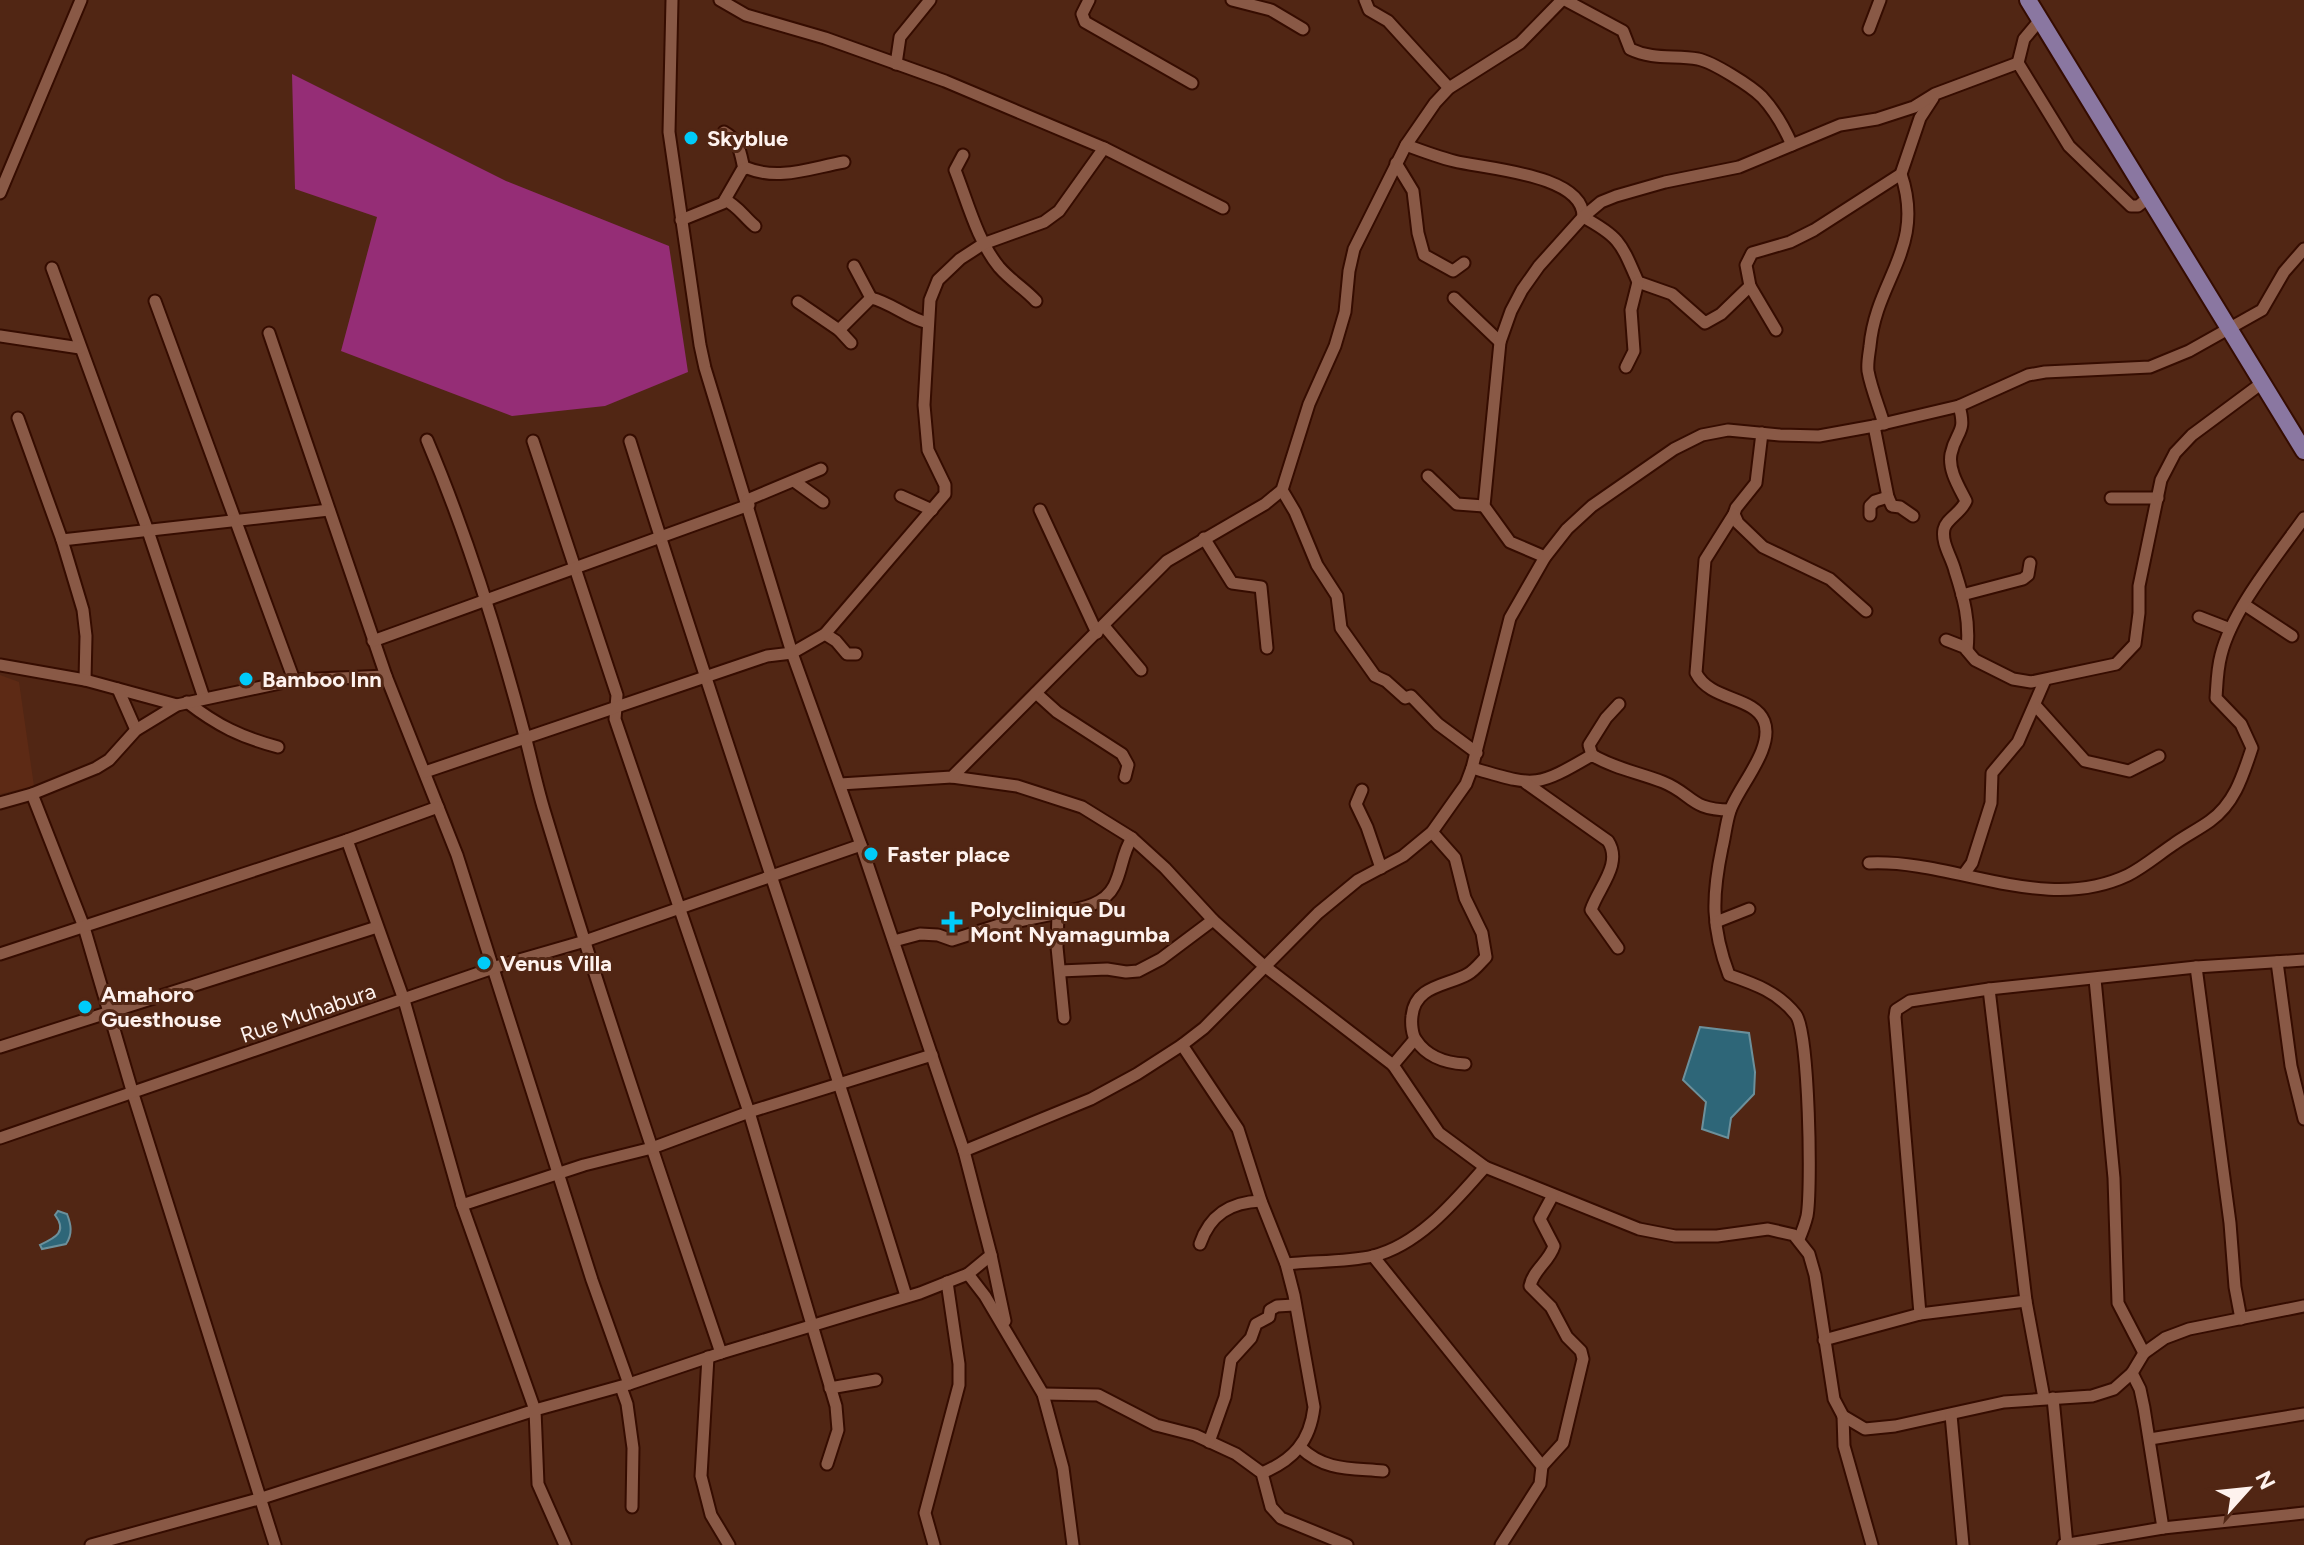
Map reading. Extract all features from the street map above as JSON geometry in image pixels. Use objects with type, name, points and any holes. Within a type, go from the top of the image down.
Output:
[{"type":"main road","points":[[2028,0],[2304,451]]},
{"type":"street","points":[[0,193],[81,0]]},
{"type":"street","points":[[672,0],[669,132],[700,345],[792,653],[840,784],[964,1151],[1010,1336]]},
{"type":"street","points":[[720,0],[746,15],[825,38],[945,81],[1104,148],[1223,208]]},
{"type":"street","points":[[896,64],[900,37],[930,0]]},
{"type":"street","points":[[1089,0],[1082,14],[1085,22],[1192,83]]},
{"type":"street","points":[[1232,0],[1271,10],[1303,29]]},
{"type":"street","points":[[1365,0],[1369,10],[1388,21],[1449,88]]},
{"type":"street","points":[[952,777],[1167,561],[1265,504],[1282,490],[1309,404],[1335,346],[1345,312],[1354,249],[1406,145],[1449,88],[1520,43],[1563,0],[1623,31],[1630,49],[1643,55],[1699,59],[1720,70],[1761,97],[1792,145]]},
{"type":"street","points":[[1869,29],[1880,0]]},
{"type":"street","points":[[2040,20],[2024,39],[2018,63],[2069,146],[2131,206],[2138,206],[2148,198]]},
{"type":"street","points":[[1545,557],[1510,542],[1484,506],[1500,342],[1522,290],[1583,217],[1601,202],[1616,196],[1739,167],[1840,125],[1877,119],[1914,107],[1935,94],[2018,63]]},
{"type":"street","points":[[1913,516],[1900,507],[1892,506],[1888,497],[1868,370],[1871,336],[1879,305],[1906,242],[1908,194],[1901,174],[1920,118],[1935,94]]},
{"type":"street","points":[[724,132],[734,138],[739,146],[744,169]]},
{"type":"street","points":[[1406,145],[1454,161],[1548,181],[1573,193],[1583,207],[1583,217]]},
{"type":"street","points":[[425,772],[767,656],[792,653],[825,634],[945,494],[945,485],[928,450],[925,430],[928,323],[930,300],[938,280],[960,259],[983,244],[1044,222],[1059,211],[1104,148]]},
{"type":"street","points":[[963,155],[955,170],[983,244],[999,267],[1036,301]]},
{"type":"street","points":[[744,169],[762,174],[785,174],[844,162]]},
{"type":"street","points":[[1396,163],[1413,191],[1424,255],[1453,271],[1464,263]]},
{"type":"street","points":[[681,220],[718,206],[744,169]]},
{"type":"street","points":[[1776,330],[1750,286],[1746,265],[1752,253],[1790,242],[1814,230],[1901,174]]},
{"type":"street","points":[[725,200],[736,205],[743,217],[755,226]]},
{"type":"street","points":[[1583,217],[1609,231],[1621,242],[1638,282],[1631,310],[1634,351],[1626,367]]},
{"type":"street","points":[[964,1151],[1091,1099],[1182,1045],[1204,1028],[1263,965],[1318,913],[1358,880],[1403,856],[1432,832],[1466,784],[1477,753],[1510,618],[1545,557],[1567,529],[1592,506],[1674,449],[1702,435],[1728,430],[1819,436],[1879,425],[1959,406],[2036,374],[2150,367],[2189,351],[2262,310],[2284,272],[2304,249]]},
{"type":"street","points":[[854,266],[871,298],[883,301],[914,320],[928,323]]},
{"type":"street","points":[[52,268],[148,531],[204,698]]},
{"type":"street","points":[[1638,282],[1672,294],[1705,323],[1721,314],[1750,286]]},
{"type":"street","points":[[839,330],[871,298]]},
{"type":"street","points":[[1454,298],[1500,342]]},
{"type":"street","points":[[155,301],[294,680]]},
{"type":"street","points":[[798,302],[839,330],[851,343]]},
{"type":"street","points":[[269,333],[373,641],[468,886],[625,1386],[633,1448],[632,1507]]},
{"type":"street","points":[[0,336],[80,348]]},
{"type":"street","points":[[1946,640],[1967,650],[1975,660],[2013,679],[2031,682],[2116,664],[2135,644],[2139,586],[2161,480],[2175,453],[2192,435],[2262,383]]},
{"type":"street","points":[[1959,406],[1963,422],[1961,434],[1951,452],[1951,460],[1954,477],[1966,501],[1962,511],[1943,528],[1944,541],[1970,626],[1967,650]]},
{"type":"street","points":[[18,418],[62,540],[83,610],[85,680]]},
{"type":"street","points":[[1762,433],[1756,483],[1736,508],[1705,560],[1695,663],[1701,682],[1710,690],[1754,709],[1766,724],[1766,735],[1755,767],[1730,810],[1714,886],[1716,922],[1729,975],[1768,988],[1798,1017],[1804,1054],[1811,1157],[1807,1216],[1799,1239]]},
{"type":"street","points":[[427,440],[484,602],[525,737],[542,806],[721,1353]]},
{"type":"street","points":[[533,441],[617,695],[615,719],[749,1112],[836,1406],[838,1430],[827,1464]]},
{"type":"street","points":[[630,441],[705,678],[841,1084],[906,1296]]},
{"type":"street","points":[[373,641],[660,537],[821,469]]},
{"type":"street","points":[[1428,476],[1457,504],[1484,506]]},
{"type":"street","points":[[794,481],[823,502]]},
{"type":"street","points":[[1282,490],[1295,512],[1317,565],[1337,596],[1341,628],[1363,662],[1375,676],[1386,681],[1405,698],[1411,696],[1438,724],[1477,753]]},
{"type":"street","points":[[901,496],[932,510]]},
{"type":"street","points":[[1870,515],[1870,506],[1875,501],[1888,497]]},
{"type":"street","points":[[2111,498],[2158,498]]},
{"type":"street","points":[[62,540],[329,510]]},
{"type":"street","points":[[1040,510],[1100,629],[1141,670]]},
{"type":"street","points":[[1734,514],[1738,523],[1763,547],[1830,579],[1866,611]]},
{"type":"street","points":[[1869,863],[1894,862],[1964,874],[1994,883],[2070,890],[2129,875],[2210,821],[2227,805],[2239,785],[2252,748],[2241,724],[2216,698],[2221,653],[2230,629],[2304,518]]},
{"type":"street","points":[[1204,538],[1232,583],[1261,587],[1267,648]]},
{"type":"street","points":[[1962,595],[2023,579],[2028,575],[2030,563]]},
{"type":"street","points":[[2245,605],[2292,636]]},
{"type":"street","points":[[2199,617],[2230,629]]},
{"type":"street","points":[[825,634],[847,654],[856,654]]},
{"type":"street","points":[[0,665],[85,680],[182,703],[236,735],[278,747]]},
{"type":"street","points":[[0,803],[32,794],[96,768],[109,760],[136,730],[182,703],[294,680],[386,676]]},
{"type":"street","points":[[1964,874],[1972,863],[1991,803],[1992,773],[2018,742],[2045,680]]},
{"type":"street","points":[[118,689],[136,730]]},
{"type":"street","points":[[1036,693],[1057,712],[1122,754],[1128,765],[1125,777]]},
{"type":"street","points":[[1619,704],[1589,745],[1592,755],[1603,762],[1668,784],[1694,804],[1713,810],[1730,810]]},
{"type":"street","points":[[2035,705],[2085,761],[2129,771],[2159,756]]},
{"type":"street","points":[[1526,783],[1550,780],[1592,755]]},
{"type":"street","points":[[1472,768],[1526,783],[1608,841],[1614,859],[1591,910],[1618,948]]},
{"type":"street","points":[[840,784],[952,777],[1017,786],[1082,807],[1132,838],[1213,920],[1263,965],[1393,1065],[1439,1133],[1485,1167],[1639,1229],[1675,1236],[1717,1236],[1768,1229],[1782,1230],[1799,1239],[1809,1254],[1815,1275],[1834,1399],[1843,1416],[1844,1446],[1872,1545]]},
{"type":"street","points":[[1362,790],[1356,804],[1381,868]]},
{"type":"street","points":[[32,794],[84,927],[133,1094],[275,1545]]},
{"type":"street","points":[[0,954],[438,807]]},
{"type":"street","points":[[1432,832],[1455,858],[1465,898],[1482,933],[1486,957],[1469,973],[1434,986],[1423,994],[1414,1006],[1411,1020],[1415,1039],[1433,1056],[1449,1063],[1465,1064]]},
{"type":"street","points":[[894,941],[920,934],[952,940],[999,925],[1094,904],[1116,884],[1124,850],[1132,838]]},
{"type":"street","points":[[347,840],[404,1000],[462,1205],[535,1410],[538,1484],[565,1545]]},
{"type":"street","name":"Rue Muhabura","points":[[0,1138],[492,969],[678,910],[861,845]]},
{"type":"street","points":[[1716,922],[1749,909]]},
{"type":"street","points":[[1058,913],[1059,993],[1064,1018]]},
{"type":"street","points":[[1060,971],[1138,971],[1161,959],[1213,920]]},
{"type":"street","points":[[0,1047],[377,927]]},
{"type":"street","points":[[1920,1314],[1896,1010],[1910,1001],[1989,989],[2196,967],[2304,960]]},
{"type":"street","points":[[2277,962],[2291,1066],[2304,1119]]},
{"type":"street","points":[[2196,967],[2241,1319]]},
{"type":"street","points":[[2095,979],[2114,1178],[2118,1303],[2144,1353]]},
{"type":"street","points":[[1989,989],[2026,1301],[2048,1398],[2065,1545],[2163,1528],[2304,1513]]},
{"type":"street","points":[[1393,1065],[1415,1039]]},
{"type":"street","points":[[1182,1045],[1238,1129],[1261,1201],[1286,1264],[1314,1407],[1312,1422],[1301,1448],[1282,1465],[1262,1473]]},
{"type":"street","points":[[462,1205],[652,1148],[749,1112],[932,1055]]},
{"type":"street","points":[[1286,1264],[1373,1256],[1396,1247],[1434,1219],[1485,1167]]},
{"type":"street","points":[[1501,1545],[1540,1484],[1542,1466],[1563,1443],[1583,1359],[1581,1351],[1567,1337],[1551,1307],[1530,1286],[1532,1277],[1551,1256],[1554,1246],[1540,1219],[1553,1195]]},
{"type":"street","points":[[1200,1244],[1205,1231],[1227,1208],[1237,1203],[1261,1201]]},
{"type":"street","points":[[91,1545],[262,1498],[906,1296],[968,1274],[991,1255]]},
{"type":"street","points":[[1373,1256],[1542,1466]]},
{"type":"street","points":[[968,1274],[1010,1336],[1043,1394],[1063,1468],[1073,1545]]},
{"type":"street","points":[[934,1545],[925,1513],[959,1385],[959,1364],[947,1282]]},
{"type":"street","points":[[1824,1340],[1920,1314],[2026,1301]]},
{"type":"street","points":[[1209,1442],[1225,1397],[1231,1360],[1251,1338],[1256,1324],[1269,1317],[1270,1310],[1277,1306],[1294,1305]]},
{"type":"street","points":[[1843,1416],[1865,1429],[1895,1426],[2004,1402],[2092,1396],[2114,1389],[2132,1373],[2144,1353],[2165,1338],[2189,1329],[2304,1306]]},
{"type":"street","points":[[708,1357],[701,1476],[711,1515],[729,1545]]},
{"type":"street","points":[[2132,1373],[2140,1389],[2163,1528]]},
{"type":"street","points":[[830,1388],[876,1380]]},
{"type":"street","points":[[1043,1394],[1098,1395],[1156,1425],[1195,1435],[1236,1454],[1262,1473],[1275,1513],[1281,1518],[1347,1545]]},
{"type":"street","points":[[2150,1439],[2304,1414]]},
{"type":"street","points":[[1951,1415],[1963,1545]]},
{"type":"street","points":[[1301,1448],[1324,1465],[1383,1471]]},
{"type":"shaded area","points":[[292,74],[506,181],[669,246],[688,372],[605,406],[512,416],[341,351],[377,217],[295,189]]},
{"type":"shaded area","points":[[0,675],[19,682],[34,786],[0,794]]},
{"type":"water","points":[[1700,1027],[1749,1033],[1755,1072],[1754,1094],[1731,1118],[1728,1138],[1702,1129],[1706,1102],[1683,1080]]},
{"type":"water","points":[[58,1211],[67,1214],[70,1236],[66,1244],[42,1249],[40,1245],[55,1237],[60,1230],[55,1215]]},
{"type":"place","name":"Skyblue","points":[[691,138]]},
{"type":"place","name":"Bamboo Inn","points":[[246,679]]},
{"type":"place","name":"Faster place","points":[[871,854]]},
{"type":"place","name":"Polyclinique Du Mont Nyamagumba","points":[[952,922]]},
{"type":"place","name":"Venus Villa","points":[[484,963]]},
{"type":"place","name":"Amahoro Guesthouse","points":[[85,1007]]}]
